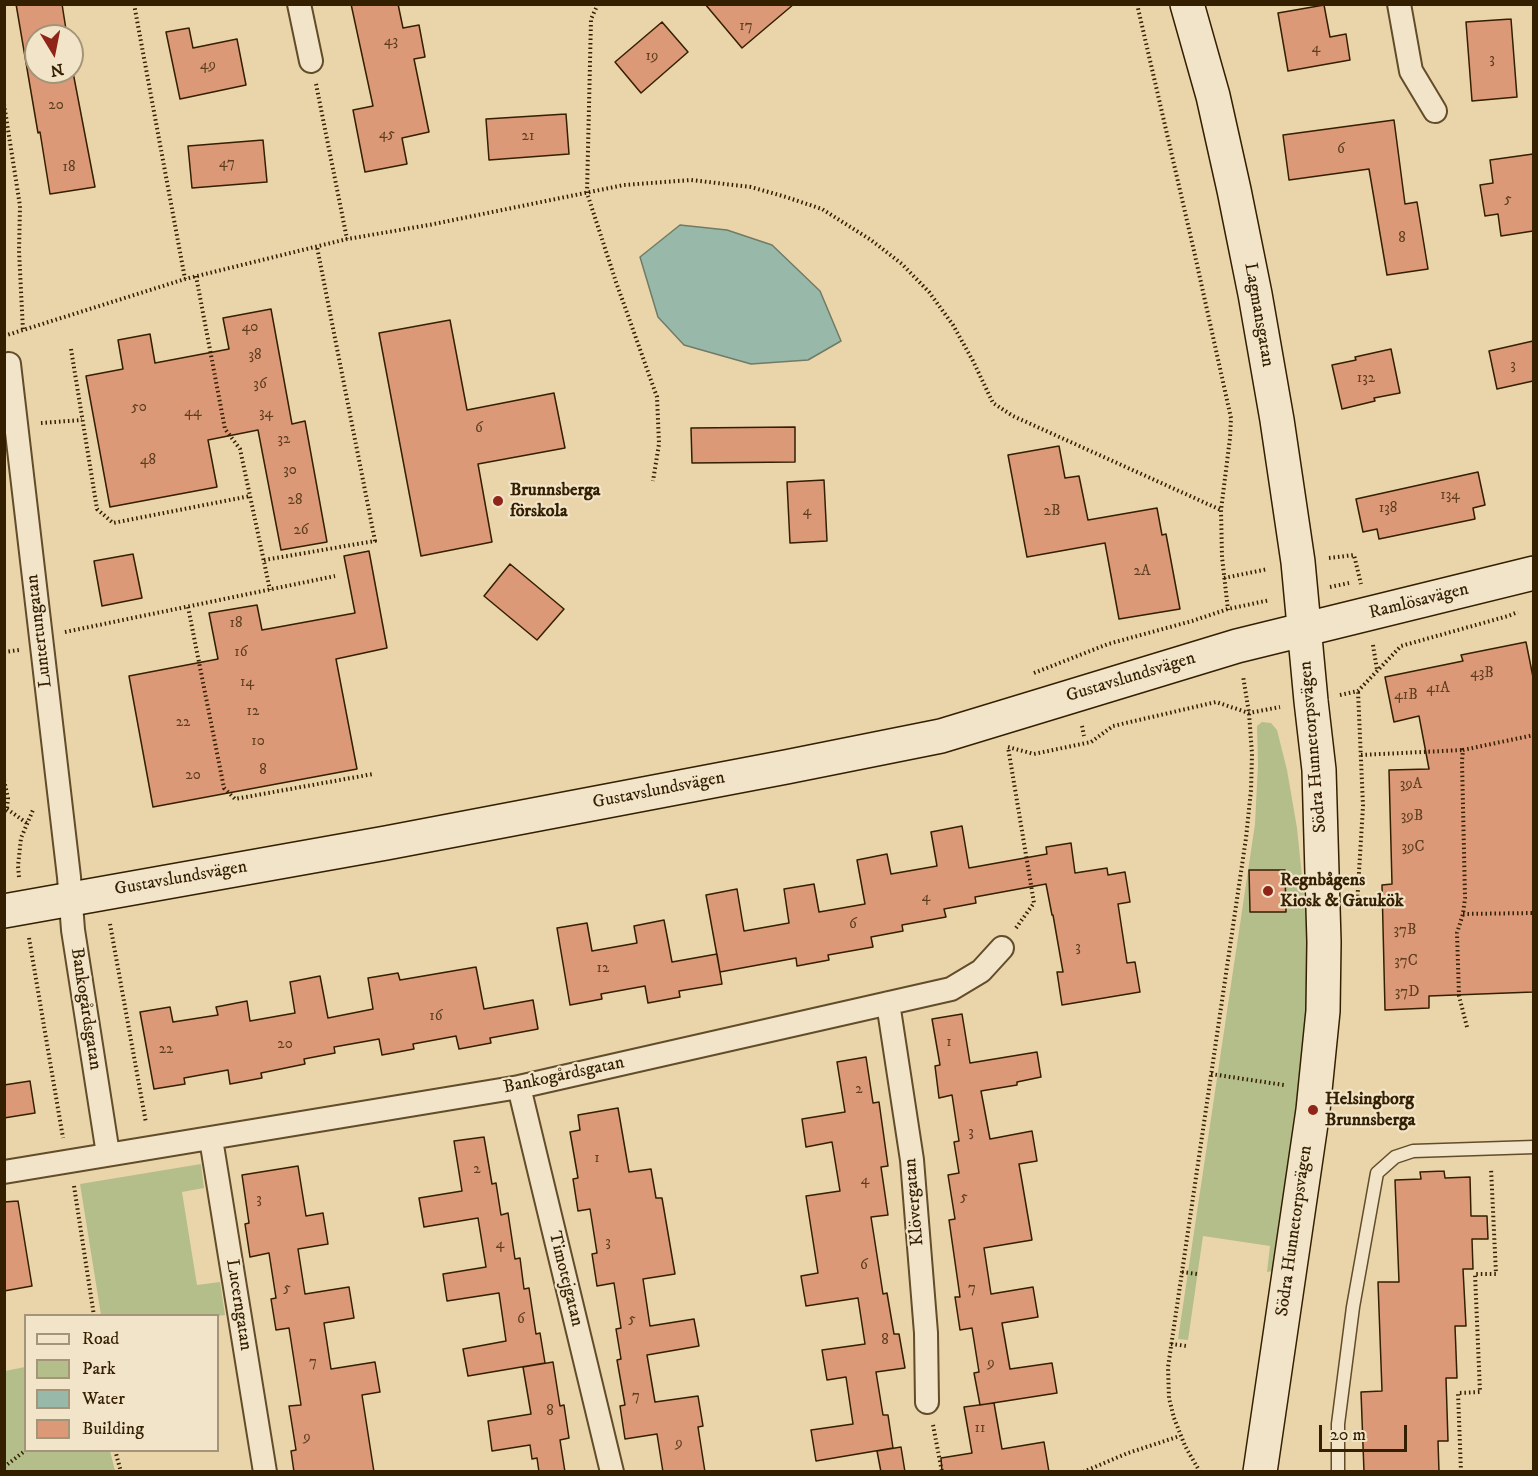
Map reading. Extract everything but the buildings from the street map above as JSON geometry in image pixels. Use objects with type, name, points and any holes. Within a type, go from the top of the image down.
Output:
[{"type":"street","points":[[299,4],[311,61]]},
{"type":"street","name":"Lagmansgatan","points":[[1187,4],[1213,96],[1255,294],[1281,442],[1298,562],[1304,630]]},
{"type":"street","points":[[1399,4],[1412,71],[1435,111]]},
{"type":"street","name":"Luntertungatan","points":[[9,364],[72,898]]},
{"type":"street","name":"Ramlösavägen","points":[[1304,630],[1533,573]]},
{"type":"street","name":"Gustavslundsvägen","points":[[13,910],[386,843],[941,736],[1237,646],[1304,630]]},
{"type":"street","name":"Södra Hunnetorpsvägen","points":[[1260,1472],[1313,1110],[1323,1011],[1324,942],[1319,770],[1304,630]]},
{"type":"street","name":"Bankogårdsgatan","points":[[72,898],[73,930],[108,1154]]},
{"type":"street","name":"Bankogårdsgatan","points":[[4,1172],[519,1087],[951,989],[981,970],[1002,948]]},
{"type":"street","name":"Klövergatan","points":[[888,1003],[912,1160],[926,1333],[927,1402]]},
{"type":"street","name":"Timotejgatan","points":[[519,1087],[612,1472]]},
{"type":"street","name":"Lucerngatan","points":[[211,1139],[265,1472]]},
{"type":"lane","points":[[1338,1472],[1338,1424],[1342,1389],[1353,1307],[1377,1173],[1395,1157],[1413,1151],[1533,1147]]},
{"type":"path","points":[[134,4],[185,279]]},
{"type":"path","points":[[598,4],[591,19],[587,193],[657,397],[659,444],[653,481]]},
{"type":"path","points":[[1137,4],[1231,418],[1221,510],[1222,557],[1228,609],[1249,713],[1252,771],[1246,838],[1168,1367],[1171,1407],[1180,1436],[1200,1472]]},
{"type":"path","points":[[311,61],[347,239]]},
{"type":"path","points":[[4,104],[20,206],[19,251],[23,331]]},
{"type":"path","points":[[4,336],[185,279],[347,239],[429,225],[624,185],[691,180],[751,188],[822,209],[871,240],[902,264],[929,292],[953,325],[993,403],[1012,416],[1221,510]]},
{"type":"path","points":[[264,560],[375,541],[317,247]]},
{"type":"path","points":[[196,276],[225,429],[240,449],[270,590]]},
{"type":"path","points":[[71,349],[97,509],[112,523],[250,496]]},
{"type":"path","points":[[16,425],[82,420]]},
{"type":"path","points":[[41,637],[336,576]]},
{"type":"path","points":[[188,607],[224,788],[235,799],[373,774]]},
{"type":"path","points":[[1002,948],[1034,903],[1008,747],[1034,754],[1069,747],[1091,742],[1113,726],[1216,702],[1249,713],[1358,691],[1401,646],[1508,616],[1523,609]]},
{"type":"path","points":[[1358,691],[1363,806]]},
{"type":"path","points":[[1082,725],[1084,736]]},
{"type":"path","points":[[1361,755],[1463,750],[1533,735]]},
{"type":"path","points":[[1463,750],[1466,898],[1457,933],[1459,996],[1467,1027]]},
{"type":"path","points":[[57,779],[36,804],[21,838],[13,910],[29,938],[94,1314]]},
{"type":"path","points":[[4,780],[8,798],[6,811],[27,824]]},
{"type":"path","points":[[1463,914],[1533,913]]},
{"type":"path","points":[[109,922],[151,1148]]},
{"type":"path","points":[[1211,1074],[1291,1085]]},
{"type":"path","points":[[1461,1472],[1458,1393],[1480,1392],[1475,1274],[1496,1274],[1491,1149]]},
{"type":"path","points":[[1182,1272],[1197,1274]]},
{"type":"path","points":[[1171,1344],[1186,1346]]},
{"type":"path","points":[[927,1402],[942,1472]]},
{"type":"path","points":[[1083,1472],[1128,1453],[1180,1436]]},
{"type":"path","points":[[4,1467],[24,1452]]},
{"type":"path","points":[[116,1452],[121,1472]]},
{"type":"green space","points":[[1262,722],[1271,723],[1277,730],[1287,770],[1297,828],[1306,915],[1308,960],[1306,1027],[1294,1136],[1273,1271],[1267,1272],[1270,1246],[1203,1236],[1188,1340],[1178,1339],[1255,824],[1257,726]]},
{"type":"green space","points":[[201,1164],[204,1188],[182,1192],[197,1285],[220,1282],[225,1315],[101,1314],[80,1184]]},
{"type":"green space","points":[[24,1367],[24,1452],[110,1452],[115,1471],[5,1471],[5,1371]]},
{"type":"water","points":[[680,225],[727,230],[772,245],[820,291],[841,341],[808,360],[751,364],[684,345],[658,317],[640,257]]},
{"type":"place","name":"Brunnsberga förskola","points":[[498,501]]},
{"type":"place","name":"Regnbågens Kiosk & Gatukök","points":[[1268,891]]},
{"type":"place","name":"Helsingborg Brunnsberga","points":[[1313,1110]]}]
